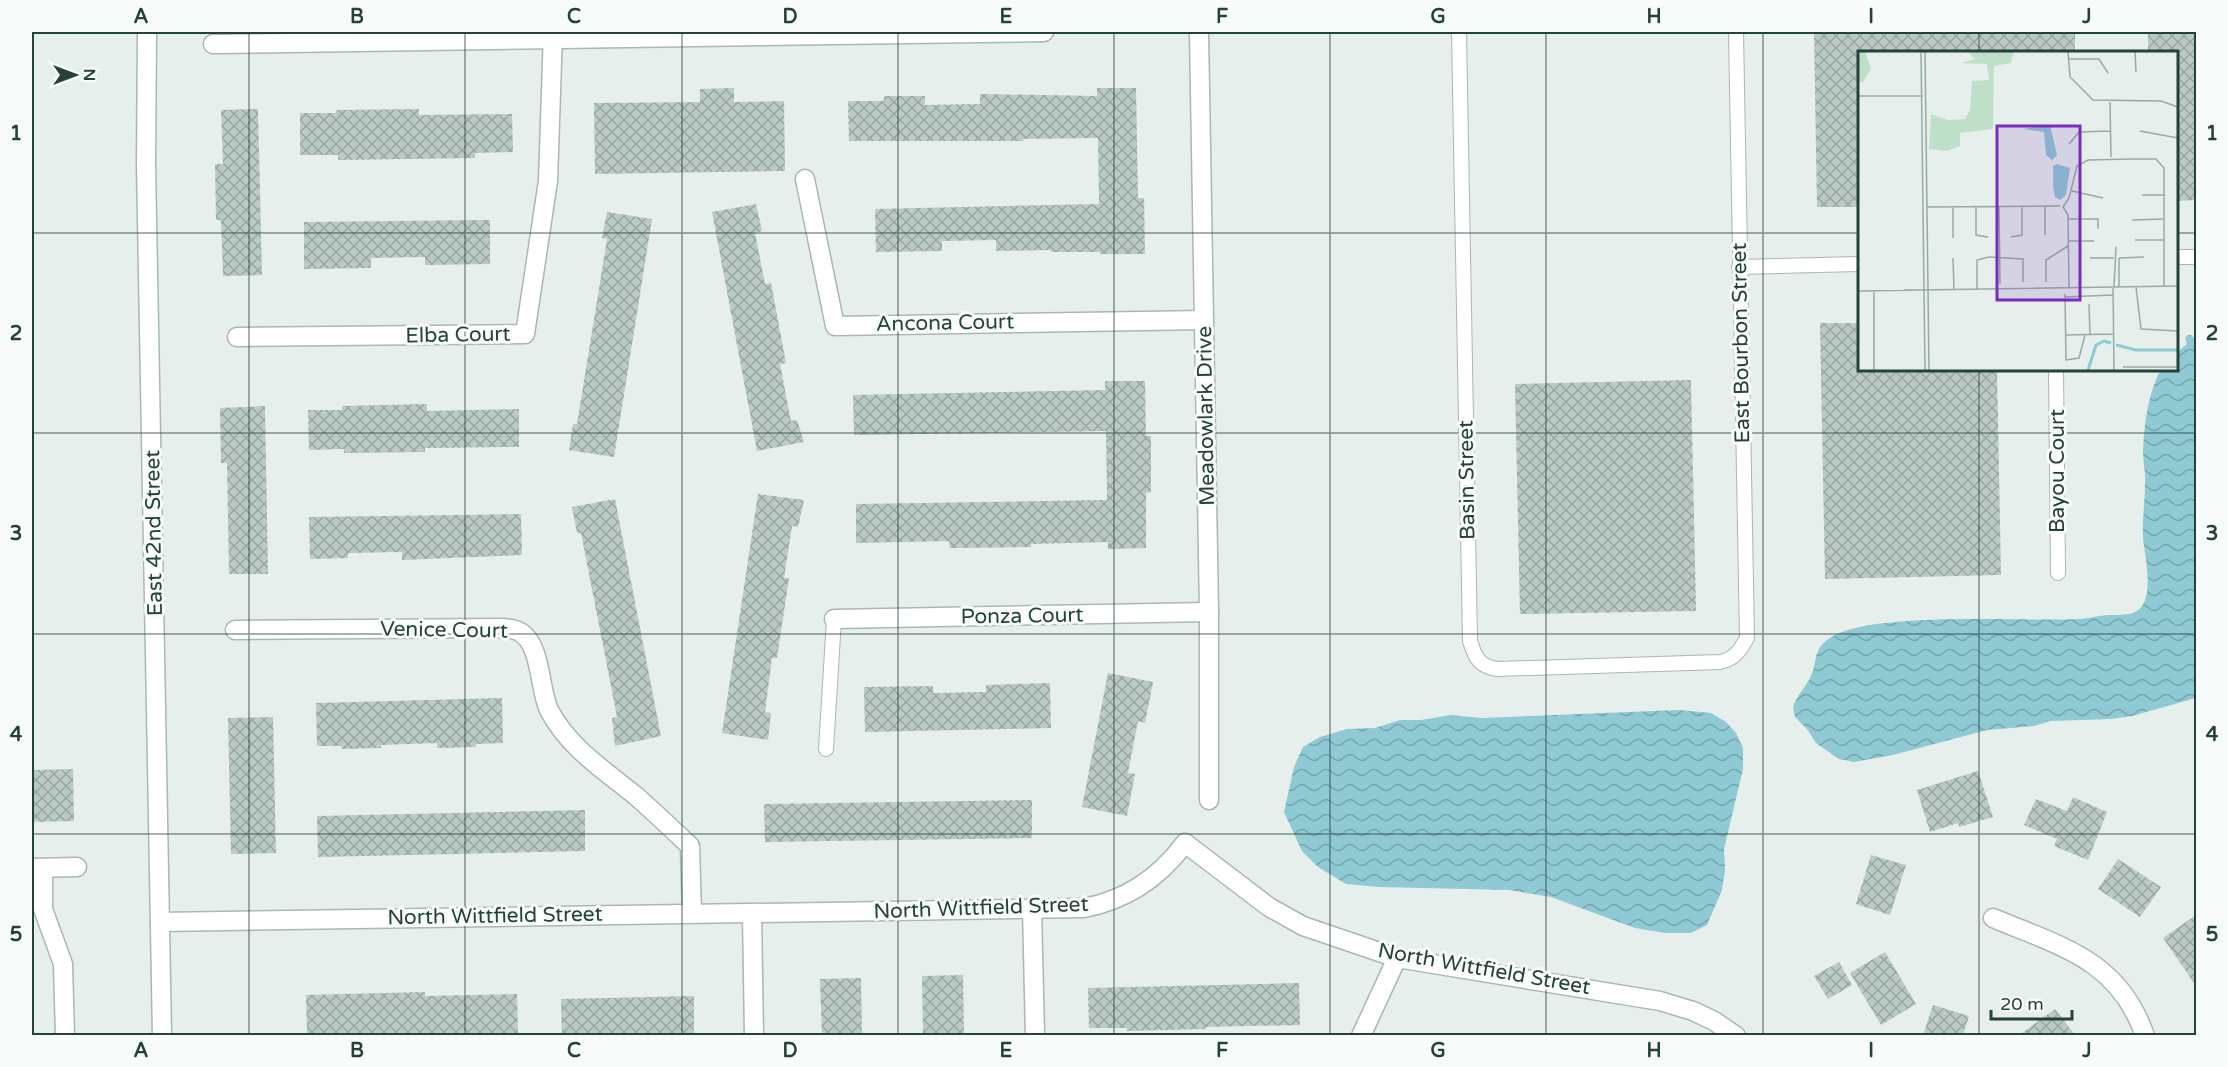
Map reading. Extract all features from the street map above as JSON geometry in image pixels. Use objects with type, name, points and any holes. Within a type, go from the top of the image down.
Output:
[{"type":"street","name":"East 42nd Street","points":[[147,32],[146,164],[162,1035]]},
{"type":"street","points":[[213,44],[553,35],[1044,32]]},
{"type":"street","name":"Meadowlark Drive","points":[[1199,32],[1209,612],[1209,800]]},
{"type":"street","name":"Elba Court","points":[[237,337],[525,334],[548,181],[553,35]]},
{"type":"street","name":"Ancona Court","points":[[805,179],[835,326],[1204,320]]},
{"type":"street","name":"Ponza Court","points":[[834,619],[1209,612]]},
{"type":"street","name":"Venice Court","points":[[235,630],[504,628],[519,632],[531,646],[540,669],[548,708],[566,736],[585,757],[636,796],[690,846],[692,913]]},
{"type":"street","name":"North Wittfield Street","points":[[160,922],[1084,908],[1118,898],[1157,874],[1185,843],[1269,907],[1303,926],[1397,958],[1660,1001],[1694,1011],[1736,1035]]},
{"type":"street","points":[[65,1035],[63,964],[43,909],[37,868],[77,867]]},
{"type":"street","points":[[1032,909],[1035,1035]]},
{"type":"street","points":[[752,913],[754,1035]]},
{"type":"street","points":[[1992,918],[2060,945],[2092,963],[2112,979],[2128,999],[2145,1035]]},
{"type":"street","points":[[1361,1035],[1397,958]]},
{"type":"lane","name":"Basin Street","points":[[1459,32],[1470,629],[1474,655],[1484,665],[1498,669],[1720,662],[1739,653]]},
{"type":"lane","name":"East Bourbon Street","points":[[1736,32],[1747,638],[1739,653]]},
{"type":"lane","points":[[2177,257],[2196,257]]},
{"type":"lane","points":[[1739,267],[1858,264]]},
{"type":"lane","name":"Bayou Court","points":[[2056,370],[2058,573]]},
{"type":"lane","points":[[826,749],[834,619]]},
{"type":"water","points":[[2191,335],[2196,340],[2196,698],[2132,716],[2051,721],[2034,726],[1987,730],[1893,755],[1854,762],[1839,759],[1816,743],[1795,717],[1793,707],[1811,676],[1819,649],[1827,640],[1846,631],[1874,624],[1946,619],[2082,619],[2127,614],[2136,612],[2142,606],[2148,582],[2143,538],[2144,431],[2157,378],[2161,370],[2177,370],[2177,352],[2187,344],[2185,338]]},
{"type":"water","points":[[1679,710],[1711,713],[1726,722],[1736,733],[1743,748],[1743,769],[1724,849],[1725,870],[1722,890],[1707,925],[1691,933],[1665,933],[1635,928],[1551,897],[1509,890],[1346,884],[1318,867],[1302,851],[1284,812],[1294,767],[1303,747],[1320,737],[1347,729],[1375,728],[1400,720],[1421,720],[1451,715],[1481,718]]},
{"type":"building","points":[[1814,32],[2075,32],[2075,51],[1858,51],[1858,207],[1817,207]]},
{"type":"building","points":[[2148,32],[2196,32],[2196,200],[2177,201],[2177,51],[2148,51]]},
{"type":"building","points":[[734,88],[734,102],[784,101],[785,171],[595,174],[594,103],[700,102],[700,89]]},
{"type":"building","points":[[1097,88],[1136,88],[1138,198],[1144,198],[1145,254],[1051,252],[1051,250],[996,251],[996,240],[942,241],[942,251],[876,252],[875,209],[1099,204],[1098,138],[1023,139],[1023,141],[849,141],[848,101],[884,101],[884,96],[925,96],[925,105],[980,104],[980,94],[1097,96]]},
{"type":"building","points":[[258,109],[262,275],[223,276],[221,220],[216,220],[215,164],[223,164],[221,110]]},
{"type":"building","points":[[419,109],[419,115],[512,114],[513,152],[475,153],[475,158],[338,160],[338,155],[300,155],[300,113]]},
{"type":"building","points":[[756,204],[762,231],[755,233],[765,284],[771,283],[786,363],[780,364],[791,421],[797,420],[804,442],[757,451],[712,212]]},
{"type":"building","points":[[607,212],[652,219],[614,457],[569,450],[573,424],[577,424],[607,239],[602,238]]},
{"type":"building","points":[[490,220],[490,264],[425,265],[425,257],[371,258],[371,268],[304,269],[304,222]]},
{"type":"building","points":[[1820,323],[1858,323],[1858,370],[1997,370],[2001,575],[1825,579]]},
{"type":"building","points":[[1691,380],[1696,611],[1520,614],[1515,384]]},
{"type":"building","points":[[1105,381],[1145,381],[1146,436],[1151,436],[1151,492],[1146,493],[1146,548],[1108,549],[1108,542],[1031,544],[1031,547],[950,548],[949,541],[856,543],[856,504],[1107,500],[1106,431],[854,435],[853,395],[1105,390]]},
{"type":"building","points":[[427,404],[427,411],[519,409],[519,447],[425,448],[425,452],[344,453],[344,449],[309,450],[308,410],[342,410],[342,406]]},
{"type":"building","points":[[265,406],[268,574],[229,574],[227,463],[221,463],[220,408]]},
{"type":"building","points":[[758,494],[804,500],[798,527],[792,526],[784,578],[789,578],[777,658],[772,658],[765,712],[771,713],[768,740],[722,733]]},
{"type":"building","points":[[615,499],[661,736],[615,746],[612,718],[617,717],[581,533],[577,533],[572,507]]},
{"type":"building","points":[[521,514],[522,555],[402,560],[402,552],[348,553],[348,558],[310,559],[309,517]]},
{"type":"building","points":[[1108,673],[1153,682],[1145,723],[1138,721],[1128,773],[1135,774],[1127,816],[1082,807]]},
{"type":"building","points":[[1050,683],[1051,728],[865,732],[864,687],[933,686],[933,693],[986,692],[986,685]]},
{"type":"building","points":[[502,698],[503,743],[476,744],[476,747],[437,748],[437,743],[342,749],[341,746],[317,746],[316,703]]},
{"type":"building","points":[[273,717],[276,853],[231,854],[228,718]]},
{"type":"building","points":[[73,769],[74,821],[32,822],[32,770]]},
{"type":"building","points":[[1978,771],[1993,817],[1959,827],[1958,823],[1930,832],[1917,790]]},
{"type":"building","points":[[2073,797],[2107,812],[2088,860],[2054,846],[2057,839],[2024,825],[2036,799],[2067,811]]},
{"type":"building","points":[[1032,800],[1032,838],[765,842],[764,804]]},
{"type":"building","points":[[585,810],[585,851],[318,857],[317,816]]},
{"type":"building","points":[[1871,855],[1906,865],[1890,915],[1856,904]]},
{"type":"building","points":[[2118,859],[2161,887],[2140,917],[2098,889]]},
{"type":"building","points":[[2196,915],[2196,986],[2163,938]]},
{"type":"building","points":[[1885,952],[1916,1004],[1881,1025],[1850,973]]},
{"type":"building","points":[[1839,962],[1852,985],[1828,999],[1814,976]]},
{"type":"building","points":[[963,975],[964,1035],[923,1035],[922,976]]},
{"type":"building","points":[[861,978],[862,1035],[822,1035],[820,979]]},
{"type":"building","points":[[1299,983],[1300,1025],[1127,1031],[1127,1028],[1089,1028],[1088,988]]},
{"type":"building","points":[[425,992],[425,996],[517,994],[518,1033],[307,1035],[306,995]]},
{"type":"building","points":[[694,996],[694,1035],[562,1035],[561,999]]},
{"type":"building","points":[[1933,1005],[1969,1016],[1963,1035],[1923,1035]]},
{"type":"building","points":[[2055,1009],[2075,1035],[2019,1035]]}]
